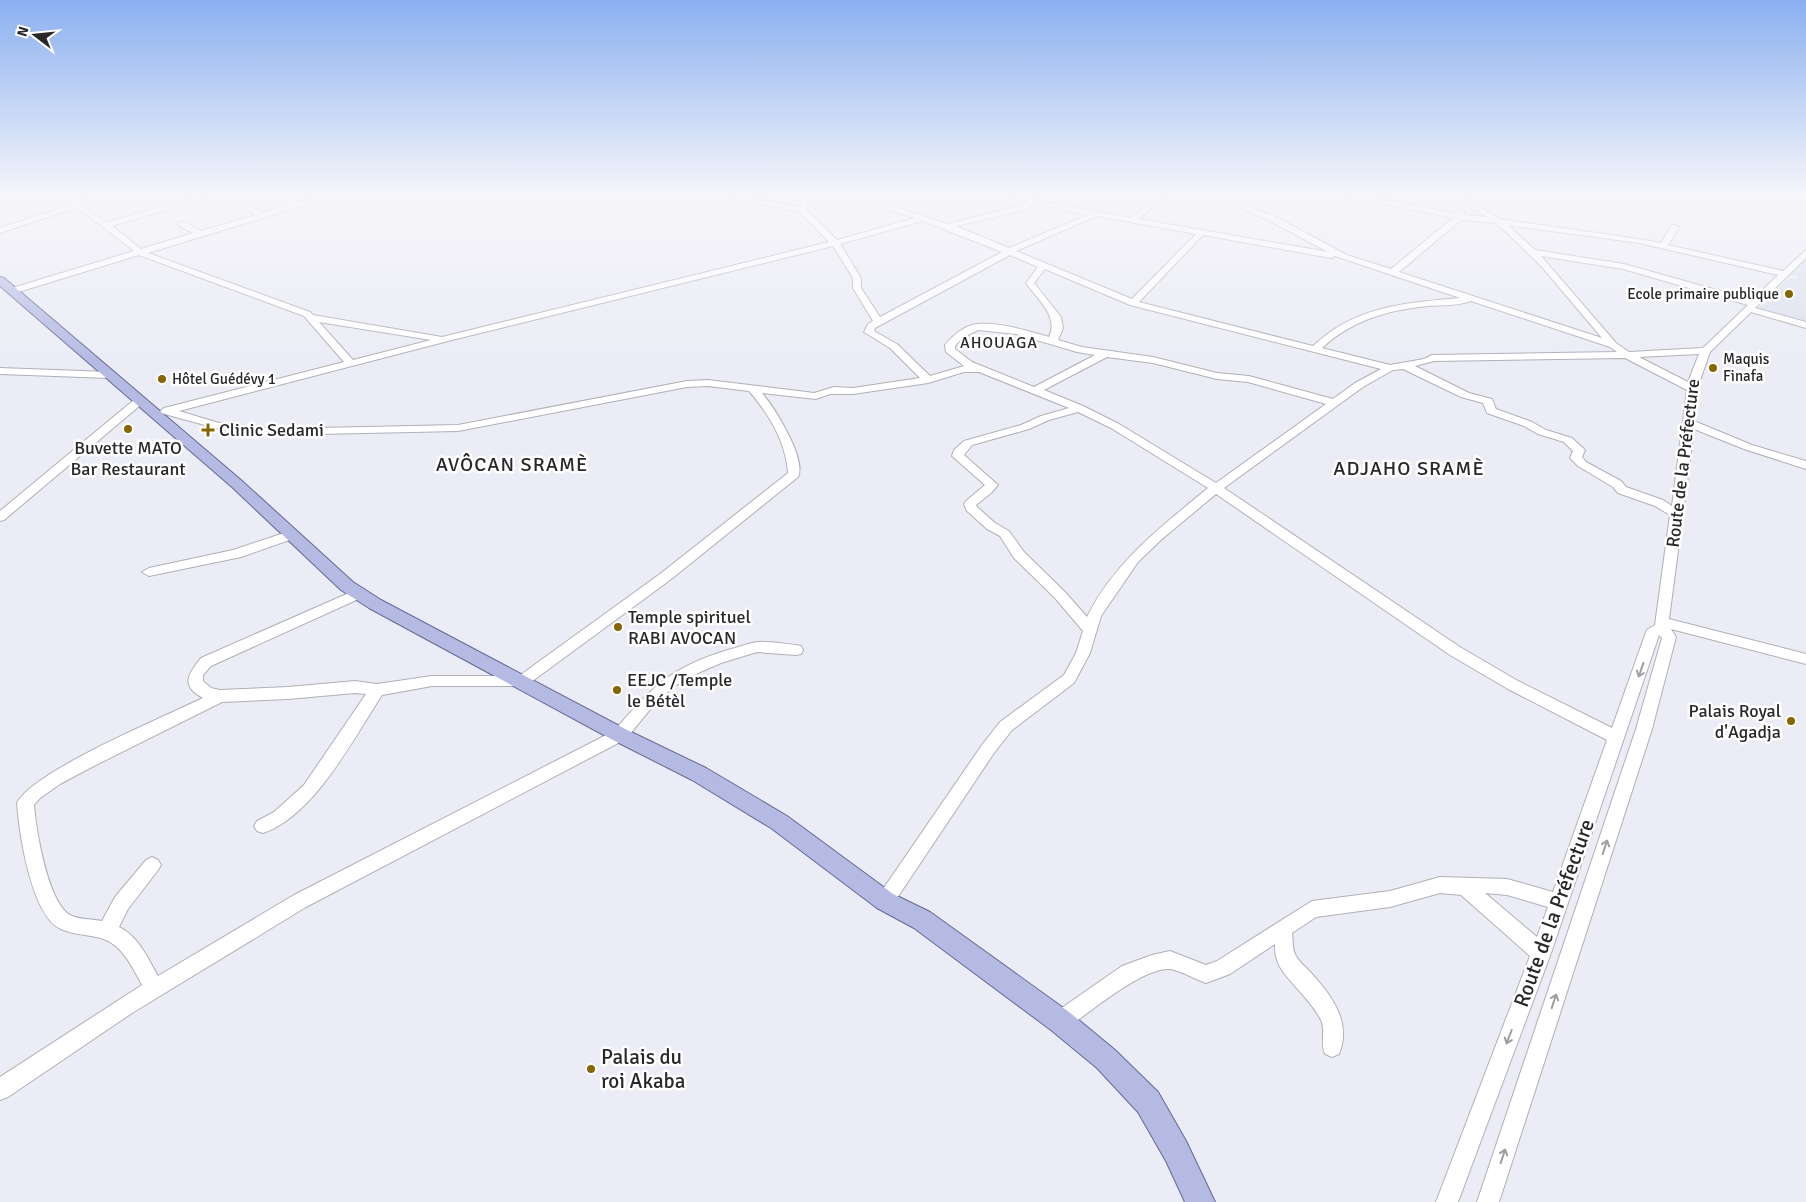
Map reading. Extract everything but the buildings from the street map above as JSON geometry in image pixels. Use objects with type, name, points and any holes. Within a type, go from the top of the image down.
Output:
[{"type":"main road","points":[[6,286],[109,374],[154,408],[290,535],[358,594],[620,735],[699,774],[780,822],[885,901],[922,920],[1060,1021],[1106,1059],[1148,1102],[1176,1151],[1200,1202]]},
{"type":"street","points":[[137,250],[307,314],[313,318],[351,363]]},
{"type":"street","points":[[6,286],[150,250]]},
{"type":"street","points":[[0,516],[154,408],[351,363],[806,250]]},
{"type":"street","points":[[839,250],[857,278],[857,288],[878,322]]},
{"type":"street","points":[[1005,250],[1133,304],[1390,368]]},
{"type":"street","points":[[928,380],[896,347],[870,332],[871,326],[1014,250]]},
{"type":"street","points":[[1133,304],[1185,250]]},
{"type":"street","points":[[1308,250],[1344,258],[1613,345]]},
{"type":"street","points":[[1330,250],[1344,258]]},
{"type":"street","points":[[1392,273],[1420,250]]},
{"type":"street","points":[[1680,250],[1784,274]]},
{"type":"street","points":[[1533,252],[1624,267],[1806,325]]},
{"type":"street","points":[[1533,252],[1613,345],[1627,355],[1691,388]]},
{"type":"street","name":"Route de la Préfecture","points":[[1488,1202],[1644,729],[1669,636],[1662,625],[1690,423],[1691,388],[1695,370],[1706,351],[1806,253]]},
{"type":"street","points":[[1043,266],[1030,280],[1030,283],[1056,316],[1058,328],[1052,342]]},
{"type":"street","points":[[1315,349],[1333,332],[1370,314],[1416,305],[1473,300]]},
{"type":"street","points":[[313,318],[445,339]]},
{"type":"street","points":[[1336,403],[1248,379],[1217,376],[1153,360],[1104,354],[1052,342],[1017,331],[977,327],[953,340],[950,345],[950,350],[968,364],[1079,408],[1145,444],[1216,488],[1455,651],[1513,685],[1617,738]]},
{"type":"street","points":[[885,901],[988,749],[1006,726],[1069,679],[1083,653],[1089,629],[1103,600],[1134,559],[1157,536],[1216,488],[1359,385],[1390,368],[1427,361],[1432,358],[1627,355],[1706,351]]},
{"type":"street","points":[[1036,390],[1104,354]]},
{"type":"street","points":[[1403,365],[1465,395],[1488,401],[1491,411],[1528,424],[1542,432],[1568,440],[1579,450],[1576,458],[1582,464],[1618,484],[1622,490],[1659,503],[1677,514]]},
{"type":"street","points":[[154,408],[192,420],[257,431],[421,430],[458,428],[687,384],[708,383],[751,387],[816,396],[825,391],[843,389],[853,391],[928,380],[963,369],[984,369]]},
{"type":"street","points":[[0,371],[109,374]]},
{"type":"street","points":[[358,594],[206,662],[196,674],[195,682],[199,688],[207,693],[220,696],[288,693],[354,687],[377,690],[432,681],[522,681],[665,577],[794,474],[784,430],[776,415],[751,387]]},
{"type":"street","points":[[1079,408],[1013,431],[968,443],[958,452],[958,456],[992,485],[987,492],[973,500],[970,504],[971,508],[991,526],[1005,534],[1010,545],[1060,595],[1089,629]]},
{"type":"street","points":[[1690,423],[1748,447],[1806,465]]},
{"type":"street","points":[[149,572],[236,554],[290,535]]},
{"type":"street","points":[[1662,625],[1806,659]]},
{"type":"street","name":"Route de la Préfecture","points":[[1447,1202],[1540,952],[1653,632],[1662,625]]},
{"type":"street","points":[[0,1089],[154,988],[345,876],[620,735],[650,698],[672,681],[693,669],[716,659],[757,647],[796,650]]},
{"type":"street","points":[[264,826],[280,817],[310,790],[377,690]]},
{"type":"street","points":[[154,988],[123,937],[108,930],[65,922],[54,914],[33,856],[26,819],[26,798],[60,775],[220,696]]},
{"type":"street","points":[[108,930],[114,912],[122,900],[152,865]]},
{"type":"street","points":[[1060,1021],[1129,972],[1152,964],[1170,960],[1206,974],[1223,968],[1312,909],[1390,899],[1440,885],[1507,887],[1558,902]]},
{"type":"street","points":[[1465,887],[1540,952]]},
{"type":"street","points":[[1282,929],[1286,960],[1320,998],[1332,1020],[1334,1032],[1332,1046]]},
{"type":"shaded area","name":"Ecole primaire publique","points":[[1806,258],[1806,322],[1757,309],[1789,278],[1797,279],[1798,277],[1790,274]]},
{"type":"place","name":"Ecole primaire publique","points":[[1789,294]]},
{"type":"place","name":"Maquis Finafa","points":[[1713,368]]},
{"type":"place","name":"Hôtel Guédévy 1","points":[[162,379]]},
{"type":"place","name":"Buvette MATO Bar Restaurant","points":[[128,429]]},
{"type":"place","name":"Clinic Sedami","points":[[208,430]]},
{"type":"place","name":"Temple spirituel RABI AVOCAN","points":[[618,627]]},
{"type":"place","name":"EEJC /Temple le Bétèl","points":[[617,690]]},
{"type":"place","name":"Palais Royal d'Agadja","points":[[1791,721]]},
{"type":"place","name":"Palais du roi Akaba","points":[[591,1069]]},
{"type":"district","name":"AHOUAGA","points":[[999,343]]},
{"type":"district","name":"AVÔCAN SRAMÈ","points":[[512,464]]},
{"type":"district","name":"ADJAHO SRAMÈ","points":[[1409,468]]}]
